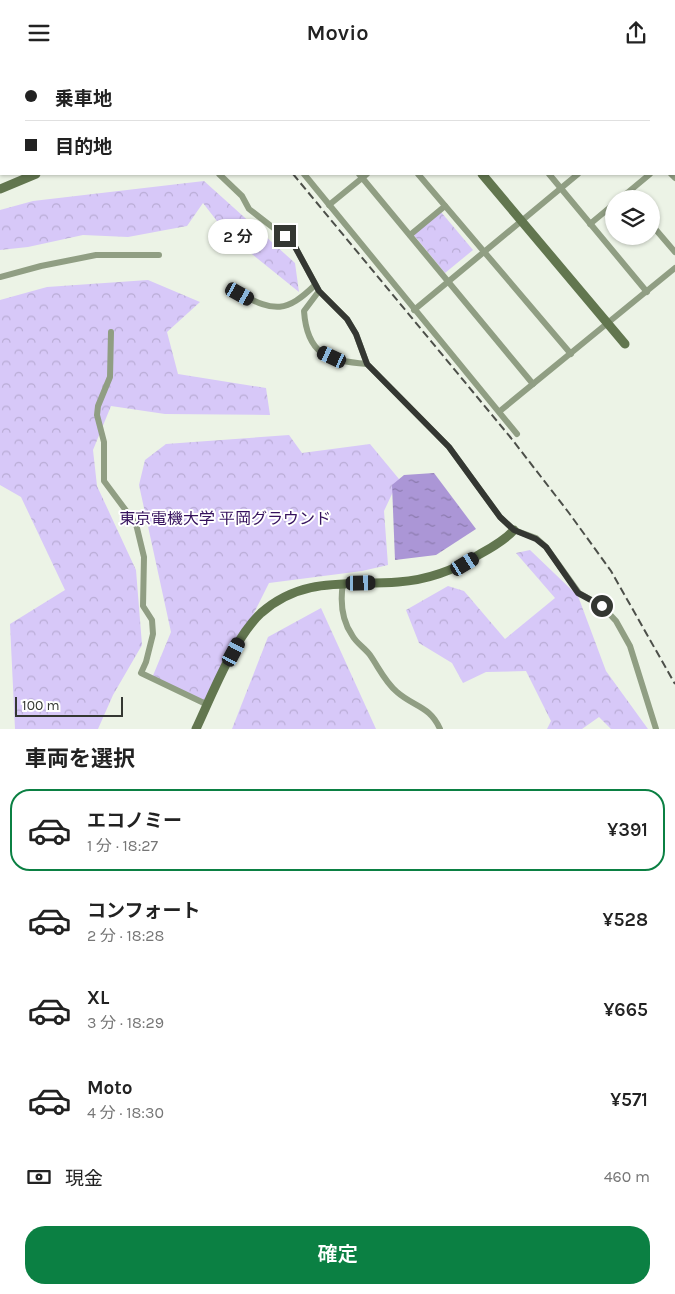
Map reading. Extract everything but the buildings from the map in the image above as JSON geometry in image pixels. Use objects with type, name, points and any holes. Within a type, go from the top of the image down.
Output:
[{"type":"street","points":[[0,189],[34,175]]},
{"type":"street","points":[[220,175],[242,196],[249,209],[293,243],[317,288],[347,319],[356,334],[367,364],[449,447],[500,517],[514,530],[536,539],[546,547],[578,593],[602,606],[620,627],[630,646],[656,729]]},
{"type":"street","points":[[305,175],[517,434]]},
{"type":"street","points":[[329,205],[363,175],[533,384]]},
{"type":"street","points":[[419,175],[570,354]]},
{"type":"street","points":[[483,175],[625,344]]},
{"type":"street","points":[[550,175],[647,292]]},
{"type":"street","points":[[414,310],[577,175]]},
{"type":"street","points":[[633,190],[649,175]]},
{"type":"street","points":[[410,235],[445,206]]},
{"type":"street","points":[[590,224],[605,212]]},
{"type":"street","points":[[660,234],[675,252]]},
{"type":"street","points":[[0,277],[41,266],[96,255],[159,255]]},
{"type":"street","points":[[500,411],[675,268]]},
{"type":"street","points":[[240,294],[261,305],[282,307],[296,302],[317,288]]},
{"type":"street","points":[[317,288],[304,311],[305,326],[311,343],[319,351],[332,357],[346,362],[367,364]]},
{"type":"street","points":[[111,332],[110,377],[98,406],[97,415],[104,442],[104,481],[136,524],[144,557],[143,605],[152,620],[153,634],[146,662],[141,673],[208,705]]},
{"type":"street","points":[[196,729],[242,637],[261,613],[280,599],[296,591],[316,586],[343,583],[398,583],[441,573],[472,559],[514,530]]},
{"type":"street","points":[[343,583],[340,597],[342,615],[352,636],[369,653],[388,684],[400,695],[432,714],[440,729]]},
{"type":"green space","points":[[204,181],[295,263],[299,292],[227,234],[203,203],[187,226],[128,237],[83,235],[28,247],[0,250],[0,210],[33,201]]},
{"type":"green space","points":[[441,212],[473,250],[445,273],[413,234]]},
{"type":"green space","points":[[148,280],[200,302],[167,332],[178,374],[266,388],[270,415],[165,414],[111,406],[93,450],[97,486],[136,570],[142,645],[113,695],[98,729],[15,729],[10,624],[65,590],[21,497],[0,485],[0,300],[47,287]]},
{"type":"green space","name":"東京電機大学 平岡グラウンド","points":[[289,435],[302,453],[370,444],[399,479],[384,511],[388,565],[362,571],[269,583],[208,705],[152,678],[171,632],[139,485],[145,460],[166,444]]},
{"type":"green space","points":[[530,550],[578,596],[606,671],[648,729],[611,729],[599,717],[582,729],[547,729],[551,721],[526,671],[486,672],[463,683],[452,663],[419,643],[406,610],[448,586],[464,591],[505,639],[555,598],[516,553]]},
{"type":"green space","points":[[321,608],[376,729],[232,729],[268,637]]},
{"type":"water","points":[[434,473],[476,529],[436,555],[395,560],[392,485],[404,475]]},
{"type":"railway","points":[[294,175],[511,438],[569,513],[611,571],[675,684]]},
{"type":"route","points":[[285,236],[293,243],[319,291],[347,319],[356,334],[367,364],[449,447],[500,517],[514,530],[536,539],[546,547],[578,593],[602,606]]}]
